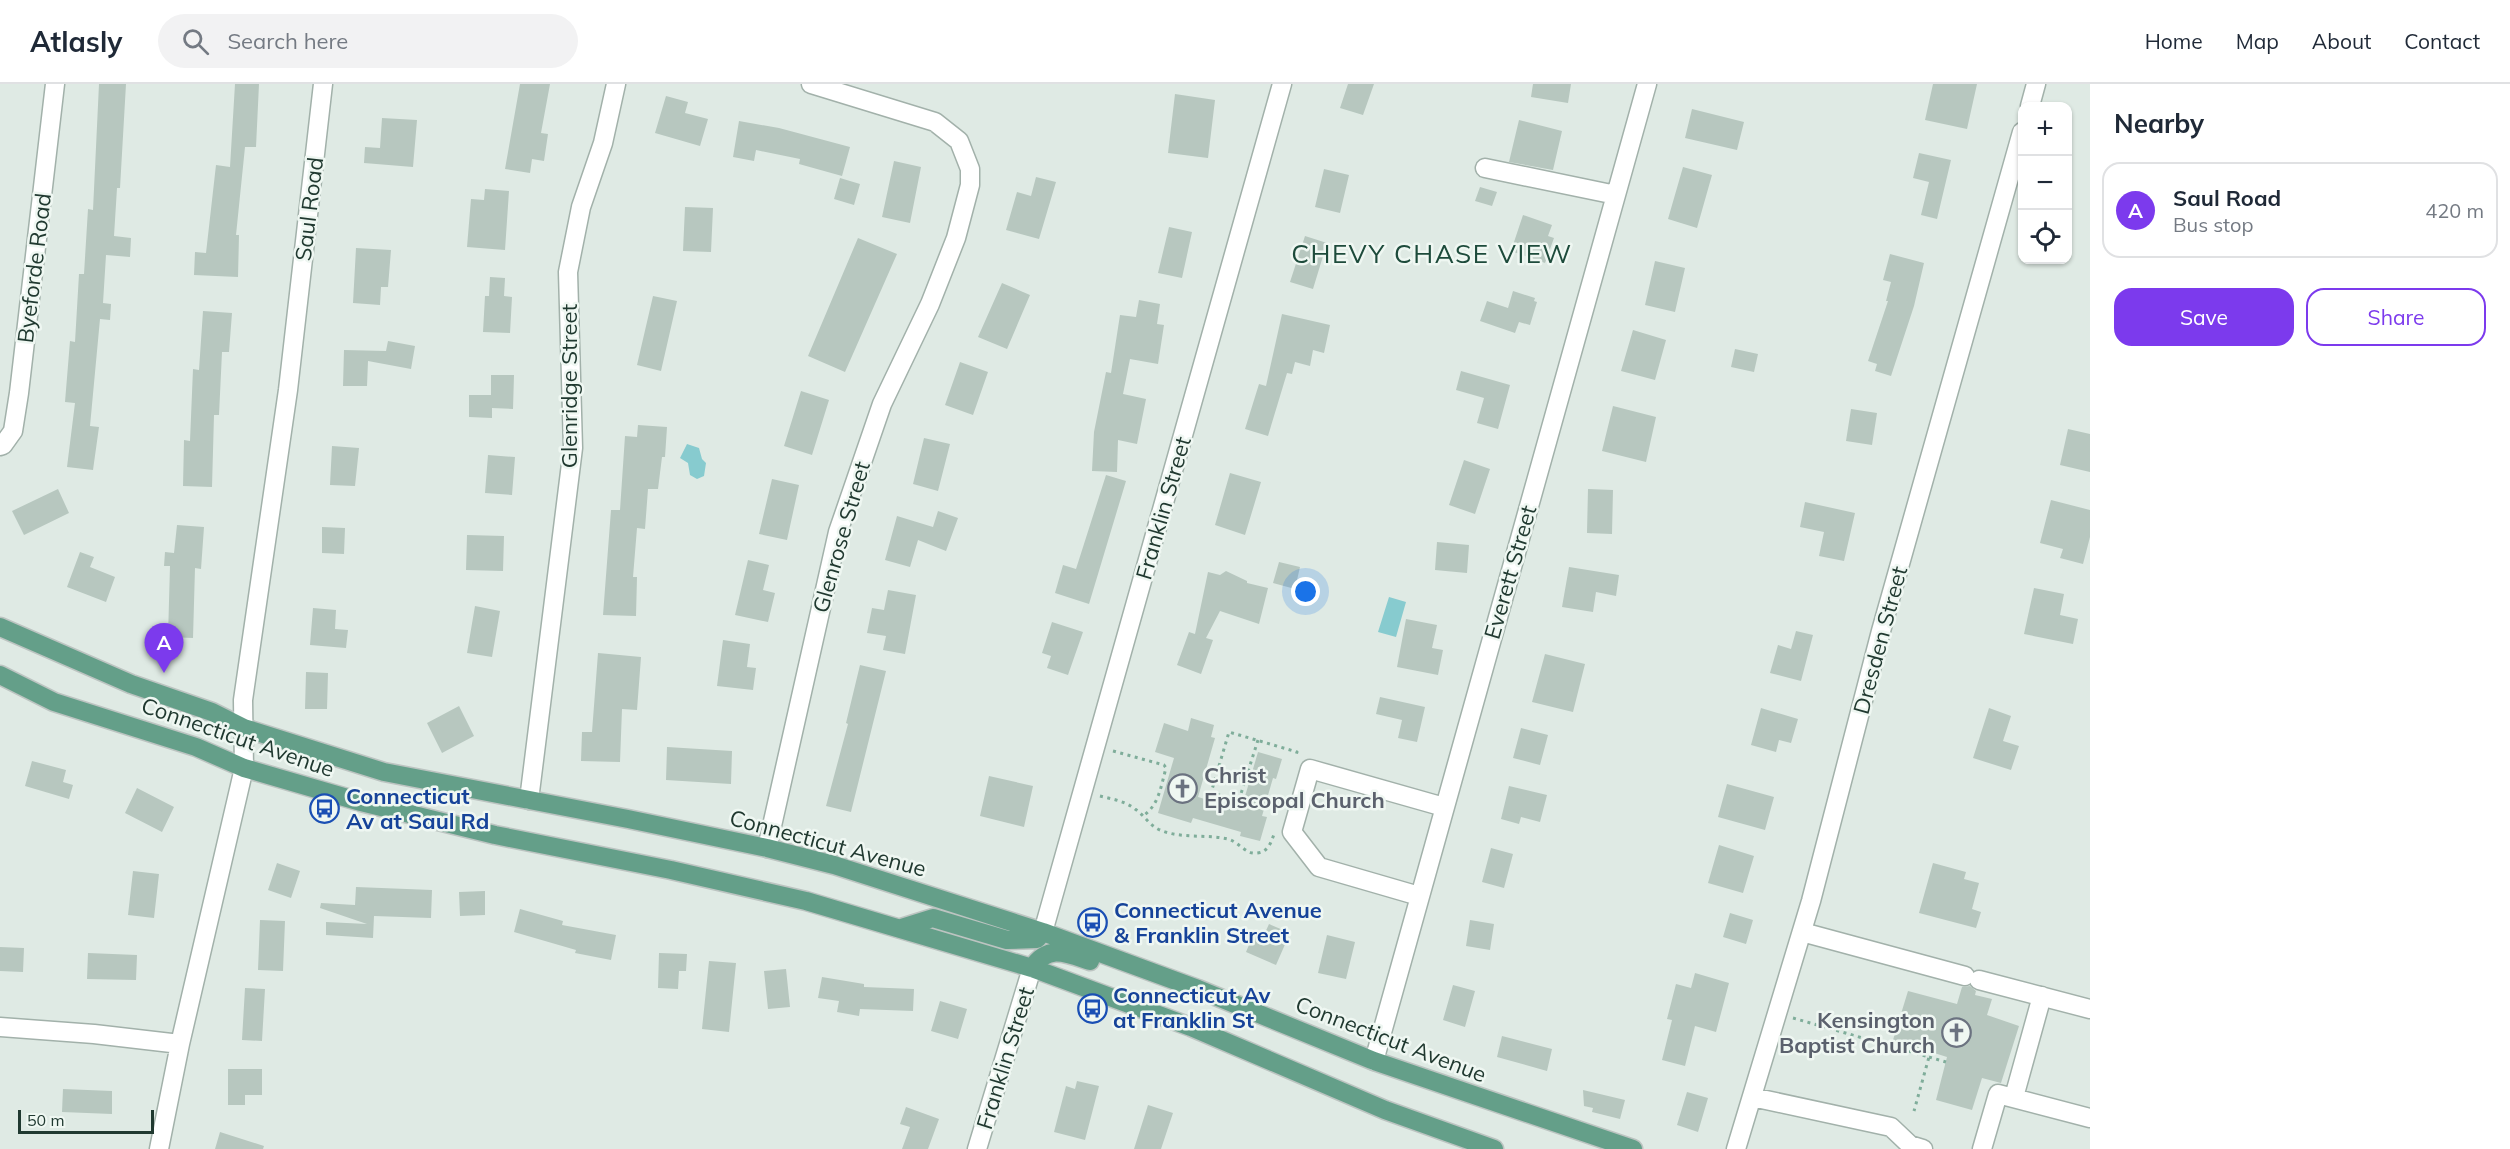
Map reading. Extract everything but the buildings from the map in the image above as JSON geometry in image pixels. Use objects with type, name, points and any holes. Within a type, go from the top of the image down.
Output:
[{"type":"main road","name":"Connecticut Avenue","points":[[0,627],[131,684],[212,712],[244,728],[384,772],[767,848],[834,865],[1043,932],[1143,969],[1374,1061],[1632,1149]]},
{"type":"main road","name":"Connecticut Avenue","points":[[0,675],[54,702],[196,747],[244,768],[361,802],[495,835],[744,886],[901,928],[1032,968],[1191,1027],[1385,1110],[1494,1149]]},
{"type":"main road","points":[[901,928],[933,918],[1007,940],[1037,939],[1043,932]]},
{"type":"main road","points":[[1032,968],[1040,957],[1051,952],[1070,954],[1124,973],[1143,969]]},
{"type":"street","name":"Byeforde Road","points":[[0,446],[13,431],[16,412],[55,84]]},
{"type":"street","name":"Saul Road","points":[[159,1149],[180,1044],[244,768],[243,700],[289,378],[323,84]]},
{"type":"street","name":"Glenridge Street","points":[[529,800],[573,448],[567,272],[581,207],[603,143],[616,84]]},
{"type":"street","name":"Glenrose Street","points":[[767,848],[838,532],[882,404],[930,304],[956,238],[970,185],[970,169],[959,141],[935,122],[856,90],[811,84]]},
{"type":"street","name":"Franklin Street","points":[[1043,932],[1282,84]]},
{"type":"street","name":"Everett Street","points":[[1374,1061],[1647,84]]},
{"type":"street","points":[[2031,102],[2036,84]]},
{"type":"street","name":"Dresden Street","points":[[1736,1149],[1802,932],[1881,631],[2018,146]]},
{"type":"street","points":[[1485,168],[1616,195]]},
{"type":"street","points":[[1419,896],[1319,867],[1292,832],[1310,770],[1444,807]]},
{"type":"street","points":[[1802,932],[2090,1009]]},
{"type":"street","name":"Franklin Street","points":[[977,1149],[1032,968]]},
{"type":"street","points":[[2014,1097],[2042,996]]},
{"type":"street","points":[[0,1027],[94,1034],[180,1044]]},
{"type":"street","points":[[1982,1149],[1998,1094],[2090,1118]]},
{"type":"street","points":[[1752,1097],[1891,1126],[1910,1145],[1923,1149]]},
{"type":"path","points":[[1258,740],[1239,800],[1210,793],[1229,732],[1258,740],[1297,752],[1294,762]]},
{"type":"path","points":[[1096,747],[1164,765],[1166,768],[1156,802],[1153,809],[1143,816]]},
{"type":"path","points":[[1084,792],[1120,801],[1143,816],[1157,829],[1172,834],[1230,840],[1249,852],[1257,853],[1265,850],[1271,843],[1277,824]]},
{"type":"path","points":[[1793,1018],[1946,1062]]},
{"type":"path","points":[[1914,1111],[1929,1057]]},
{"type":"water","points":[[687,444],[699,448],[702,459],[706,463],[704,476],[697,479],[690,475],[688,463],[680,458]]},
{"type":"water","points":[[1389,597],[1406,602],[1396,637],[1378,632]]},
{"type":"place","name":"Saul Road","points":[[164,673]]},
{"type":"place","name":"Christ Episcopal Church","points":[[1183,788]]},
{"type":"place","name":"Connecticut Av at Saul Rd","points":[[325,809]]},
{"type":"place","name":"Connecticut Avenue & Franklin Street","points":[[1093,923]]},
{"type":"place","name":"Connecticut Av at Franklin St","points":[[1092,1008]]},
{"type":"place","name":"Kensington Baptist Church","points":[[1956,1033]]},
{"type":"district","name":"CHEVY CHASE VIEW","points":[[1432,254]]}]
